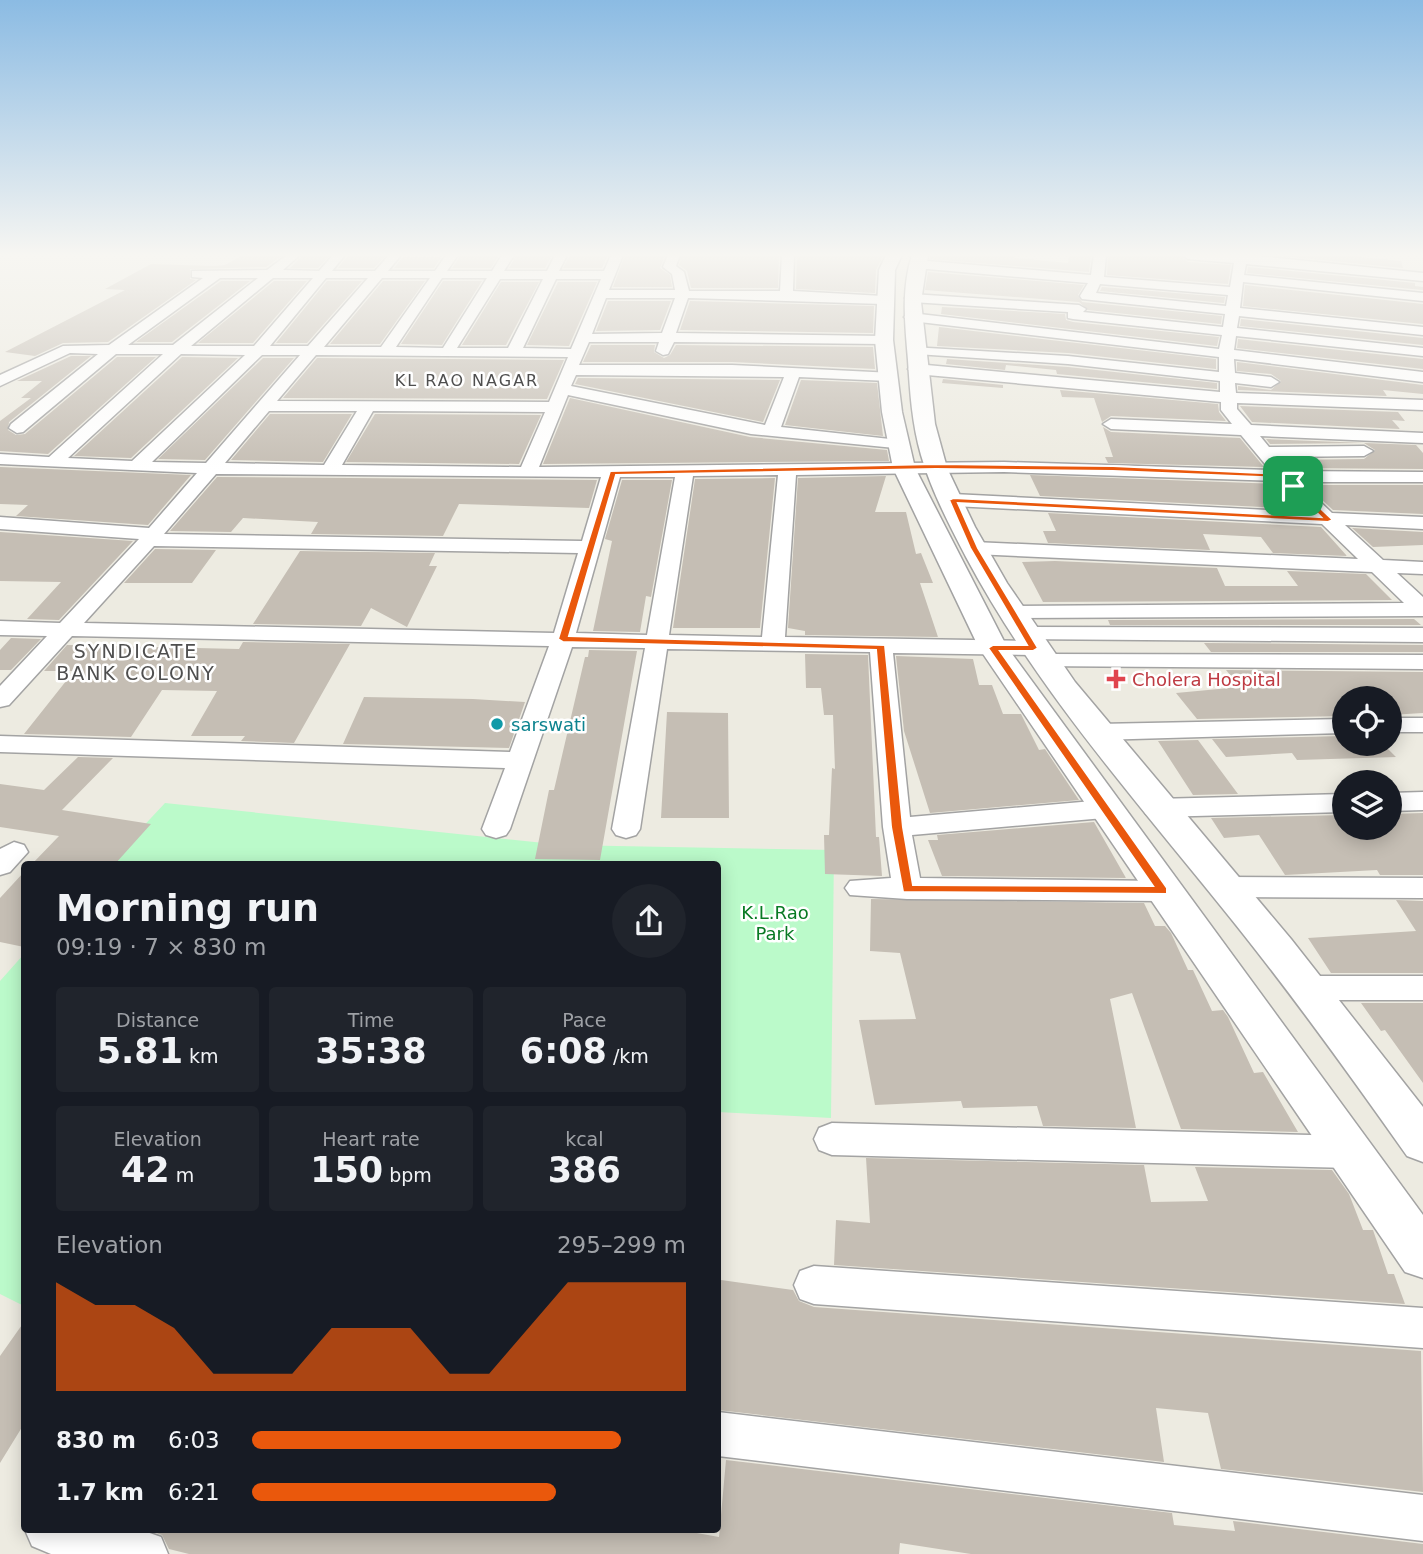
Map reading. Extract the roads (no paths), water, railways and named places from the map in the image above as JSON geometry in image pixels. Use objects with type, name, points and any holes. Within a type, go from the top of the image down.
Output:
[{"type":"street","points":[[17,428],[143,328]]},
{"type":"street","points":[[54,461],[205,328]]},
{"type":"street","points":[[136,467],[257,352],[277,328]]},
{"type":"street","points":[[0,700],[151,537],[333,328]]},
{"type":"street","points":[[386,351],[402,328]]},
{"type":"street","points":[[447,352],[463,328]]},
{"type":"street","points":[[513,353],[526,328]]},
{"type":"street","points":[[528,473],[587,328]]},
{"type":"street","points":[[654,375],[671,328]]},
{"type":"street","points":[[884,340],[890,328]]},
{"type":"street","points":[[904,328],[913,459],[993,648],[1104,809],[1423,1255]]},
{"type":"street","points":[[1023,328],[1068,336],[1423,377]]},
{"type":"street","points":[[1053,381],[1071,328]]},
{"type":"street","points":[[1190,328],[1423,352]]},
{"type":"street","points":[[1231,328],[1225,377],[1229,410],[1284,476],[1423,609]]},
{"type":"street","points":[[0,381],[68,349],[513,353],[668,337],[770,332],[884,340],[907,365],[1228,396],[1416,405],[1423,423]]},
{"type":"street","points":[[571,370],[654,375],[793,372],[1060,360],[1384,396]]},
{"type":"street","points":[[771,431],[793,372]]},
{"type":"street","points":[[563,389],[913,459],[953,500],[974,548],[1028,639],[1156,808],[1226,887],[1412,1112],[1423,1142]]},
{"type":"street","points":[[265,406],[556,407]]},
{"type":"street","points":[[331,468],[368,406]]},
{"type":"street","points":[[1111,424],[1423,438]]},
{"type":"street","points":[[1264,452],[1423,452]]},
{"type":"street","points":[[0,459],[136,467],[528,473],[787,471],[913,459],[1284,476],[1423,477]]},
{"type":"street","points":[[773,644],[787,471]]},
{"type":"street","points":[[496,829],[563,639],[612,472]]},
{"type":"street","points":[[626,829],[685,472]]},
{"type":"street","points":[[953,500],[1423,523]]},
{"type":"street","points":[[0,523],[151,537],[590,547]]},
{"type":"street","points":[[974,548],[1423,568]]},
{"type":"street","points":[[0,628],[993,648],[1028,639],[1423,609]]},
{"type":"street","points":[[1028,639],[1423,635]]},
{"type":"street","points":[[1028,639],[1423,662]]},
{"type":"street","points":[[881,647],[897,827],[907,889]]},
{"type":"street","points":[[1402,725],[1423,724]]},
{"type":"street","points":[[1098,732],[1332,726]]},
{"type":"street","points":[[0,744],[519,760]]},
{"type":"street","points":[[1402,802],[1423,801]]},
{"type":"street","points":[[1156,808],[1332,803]]},
{"type":"street","points":[[897,827],[1104,809]]},
{"type":"street","points":[[1226,887],[1423,888]]},
{"type":"street","points":[[860,888],[1163,891]]},
{"type":"street","points":[[1308,988],[1423,988]]},
{"type":"street","points":[[832,1139],[1350,1152]]},
{"type":"street","points":[[814,1285],[1423,1328]]},
{"type":"street","points":[[721,1434],[1423,1518]]},
{"type":"street","points":[[60,1533],[144,1554]]},
{"type":"place","name":"Cholera Hospital","points":[[1116,679]]},
{"type":"place","name":"sarswati","points":[[497,724]]},
{"type":"district","name":"KL RAO NAGAR","points":[[467,380]]},
{"type":"district","name":"SYNDICATE BANK COLONY","points":[[136,662]]},
{"type":"park label","name":"K.L.Rao Park","points":[[775,922]]}]
